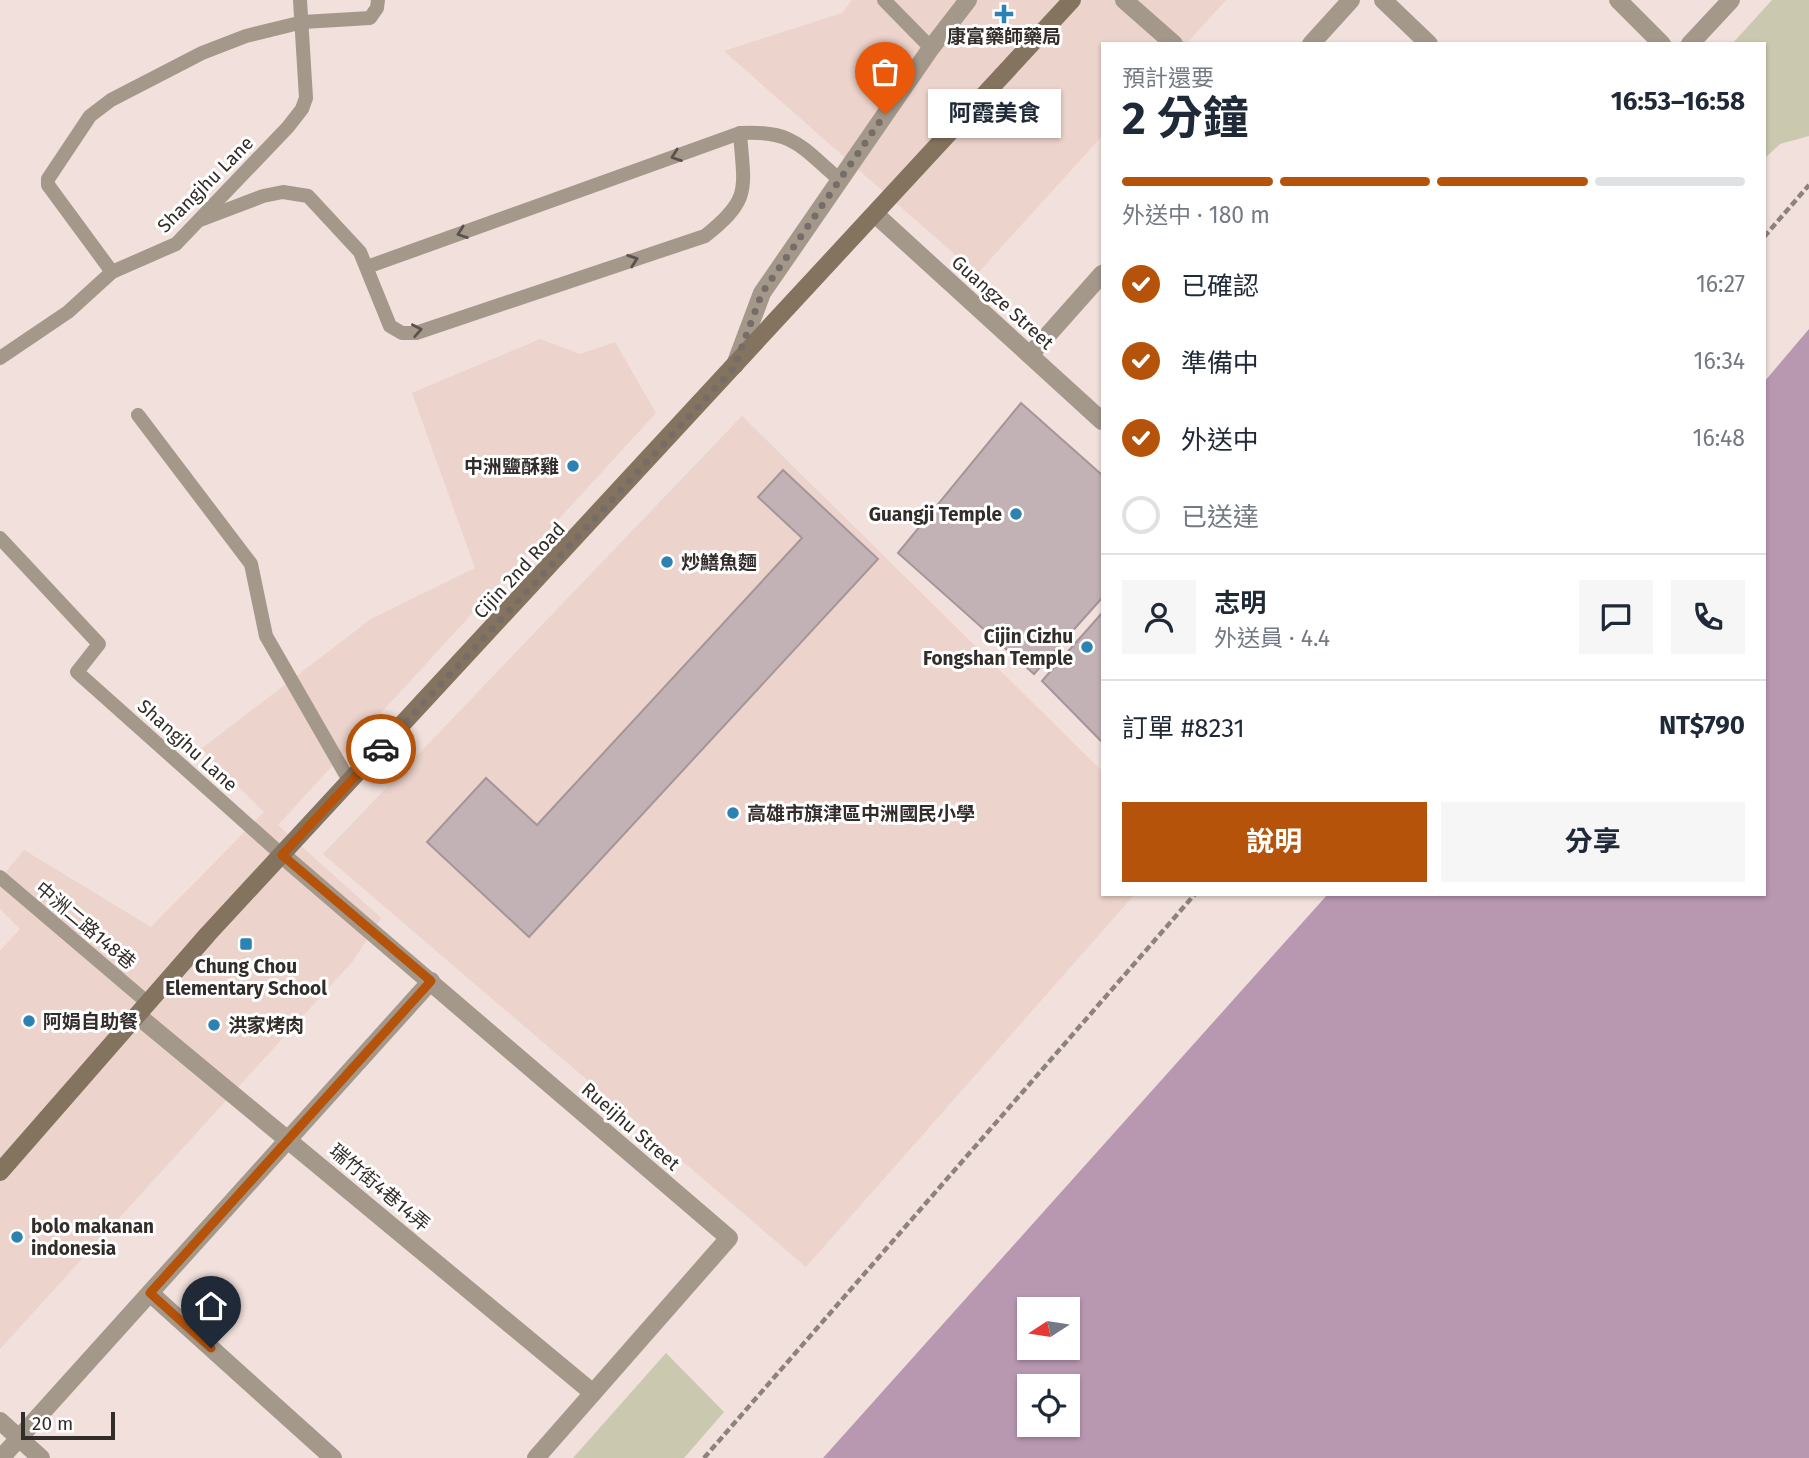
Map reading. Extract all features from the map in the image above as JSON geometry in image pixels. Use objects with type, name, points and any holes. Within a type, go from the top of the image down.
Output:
[{"type":"street","points":[[734,368],[762,293],[931,47],[968,0]]},
{"type":"street","name":"Cijin 2nd Road","points":[[0,1172],[142,1009],[282,855],[1072,0]]},
{"type":"street","points":[[1124,0],[1172,42]]},
{"type":"street","points":[[1313,42],[1351,0]]},
{"type":"street","points":[[1383,0],[1427,42]]},
{"type":"street","points":[[1618,0],[1660,42]]},
{"type":"street","points":[[1691,42],[1731,0]]},
{"type":"street","name":"Guangze Street","points":[[875,214],[1101,420]]},
{"type":"street","points":[[1030,355],[1101,275]]},
{"type":"street","name":"Rueijhu Street","points":[[282,855],[729,1238],[536,1458]]},
{"type":"street","points":[[1,1458],[431,981]]},
{"type":"street","name":"瑞竹街4巷14弄","points":[[142,1009],[289,1138],[593,1393]]},
{"type":"street","points":[[150,1293],[333,1458]]},
{"type":"street","points":[[0,1421],[41,1458]]},
{"type":"lane","name":"Shangjhu Lane","points":[[0,358],[68,312],[112,272],[176,244],[302,109],[306,98],[300,0]]},
{"type":"lane","points":[[112,272],[48,185],[48,179],[90,116],[111,100],[202,53],[246,37],[303,22],[370,18],[377,8],[378,0]]},
{"type":"lane","points":[[884,0],[931,47]]},
{"type":"lane","points":[[367,267],[740,133],[765,132],[790,137],[840,180]]},
{"type":"lane","points":[[200,220],[262,196],[283,192],[308,196],[360,252],[390,326],[402,332],[416,333],[705,236],[734,213],[744,187],[740,133]]},
{"type":"lane","points":[[138,415],[251,564],[266,636],[350,782]]},
{"type":"lane","name":"Shangjhu Lane","points":[[0,538],[99,644],[77,672],[282,855]]},
{"type":"lane","name":"中洲二路148巷","points":[[0,877],[142,1009]]},
{"type":"path","points":[[1766,235],[1809,185]]},
{"type":"path","points":[[704,1458],[1193,896]]},
{"type":"shaded area","points":[[852,0],[1226,0],[1188,42],[1101,42],[1101,137],[977,274],[724,51],[842,13]]},
{"type":"shaded area","points":[[1772,0],[1809,0],[1809,136],[1780,144],[1766,157],[1766,42],[1734,42]]},
{"type":"shaded area","points":[[1809,329],[1809,1458],[823,1458],[1326,896],[1766,896],[1766,380]]},
{"type":"shaded area","points":[[540,339],[580,354],[615,342],[656,413],[278,825],[381,918],[353,961],[0,1349],[0,951],[20,929],[0,909],[0,879],[24,850],[151,927],[264,812],[201,749],[371,619],[475,568],[412,393]]},
{"type":"shaded area","name":"高雄市旗津區中洲國民小學","points":[[742,416],[1101,770],[1101,896],[1133,896],[806,1267],[323,854]]},
{"type":"shaded area","points":[[666,1353],[724,1412],[684,1458],[573,1458]]},
{"type":"building","name":"Guangji Temple","points":[[1021,403],[1101,474],[1101,599],[1034,674],[898,553]]},
{"type":"building","points":[[783,470],[878,559],[529,937],[427,842],[486,778],[537,825],[802,538],[758,497]]},
{"type":"building","name":"Cijin Cizhu Fongshan Temple","points":[[1101,614],[1101,741],[1042,681]]},
{"type":"way so far","points":[[381,749],[734,368],[762,293],[885,114]]},
{"type":"place","name":"康富藥師藥局","points":[[1004,14]]},
{"type":"place","name":"阿霞美食","points":[[885,114]]},
{"type":"place","name":"中洲鹽酥雞","points":[[573,466]]},
{"type":"place","name":"Guangji Temple","points":[[1016,514]]},
{"type":"place","name":"炒鱔魚麵","points":[[667,562]]},
{"type":"place","name":"Cijin Cizhu Fongshan Temple","points":[[1087,647]]},
{"type":"place","name":"高雄市旗津區中洲國民小學","points":[[733,813]]},
{"type":"place","name":"Chung Chou Elementary School","points":[[246,944]]},
{"type":"place","name":"阿娟自助餐","points":[[29,1021]]},
{"type":"place","name":"洪家烤肉","points":[[214,1025]]},
{"type":"place","name":"bolo makanan indonesia","points":[[17,1237]]},
{"type":"route","points":[[211,1348],[150,1293],[431,981],[282,855],[381,749]]}]
